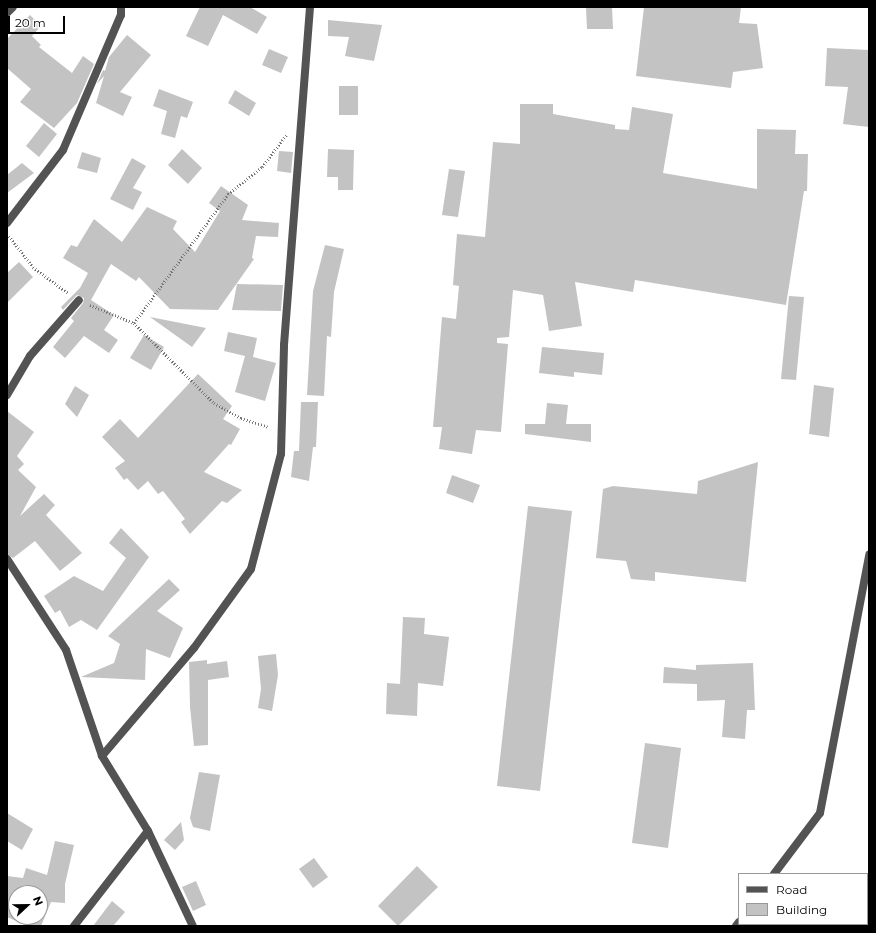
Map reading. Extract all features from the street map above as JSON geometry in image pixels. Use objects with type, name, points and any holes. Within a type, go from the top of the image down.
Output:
[{"type":"street","points":[[7,13],[13,7]]},
{"type":"street","points":[[7,223],[63,150],[121,15],[121,7]]},
{"type":"street","points":[[102,756],[194,648],[251,569],[281,454],[284,345],[310,7]]},
{"type":"street","points":[[7,395],[30,356],[79,300]]},
{"type":"street","points":[[775,873],[820,813],[869,555]]},
{"type":"street","points":[[7,559],[66,650],[102,756],[148,831],[193,926]]},
{"type":"street","points":[[74,926],[148,831]]},
{"type":"path","points":[[134,323],[228,194],[262,167],[301,115]]},
{"type":"path","points":[[7,234],[33,267],[79,300],[134,323],[214,403],[267,428],[282,414]]},
{"type":"building","points":[[200,7],[250,7],[267,17],[257,34],[223,15],[208,46],[186,36]]},
{"type":"building","points":[[586,7],[612,7],[613,29],[587,29]]},
{"type":"building","points":[[644,7],[741,7],[739,23],[757,24],[763,68],[733,72],[731,88],[636,76]]},
{"type":"building","points":[[30,15],[41,26],[32,36],[41,45],[39,47],[72,73],[83,56],[94,64],[77,103],[54,128],[20,102],[31,89],[7,68],[7,39]]},
{"type":"building","points":[[328,20],[382,25],[374,61],[345,56],[349,37],[328,36]]},
{"type":"building","points":[[127,35],[151,55],[120,92],[132,97],[123,116],[96,103],[104,76],[97,84],[103,70],[105,71],[109,57]]},
{"type":"building","points":[[827,48],[869,50],[869,127],[843,124],[848,87],[825,86]]},
{"type":"building","points":[[269,49],[288,57],[281,73],[262,65]]},
{"type":"building","points":[[339,86],[358,86],[358,115],[339,115]]},
{"type":"building","points":[[159,89],[193,102],[187,118],[181,116],[175,138],[161,134],[167,111],[153,106]]},
{"type":"building","points":[[235,90],[256,103],[249,116],[228,103]]},
{"type":"building","points":[[520,104],[553,104],[553,114],[615,125],[615,129],[629,130],[632,107],[673,114],[663,173],[757,189],[757,129],[796,130],[795,154],[808,154],[807,191],[804,191],[786,305],[635,280],[633,292],[575,282],[582,326],[549,331],[543,295],[513,290],[509,337],[497,338],[497,343],[508,344],[501,432],[476,430],[472,454],[439,449],[442,427],[433,427],[442,317],[456,319],[459,286],[453,285],[457,234],[485,237],[493,142],[520,144]]},
{"type":"building","points":[[44,123],[57,134],[39,157],[26,146]]},
{"type":"building","points":[[182,149],[202,168],[188,184],[168,165]]},
{"type":"building","points":[[328,149],[354,150],[353,190],[338,190],[338,177],[327,177]]},
{"type":"building","points":[[279,151],[293,152],[291,173],[277,171]]},
{"type":"building","points":[[82,152],[101,158],[97,173],[77,168]]},
{"type":"building","points":[[132,158],[146,166],[133,188],[142,192],[133,210],[110,199]]},
{"type":"building","points":[[22,163],[34,173],[7,193],[7,175]]},
{"type":"building","points":[[449,169],[465,171],[458,217],[442,215]]},
{"type":"building","points":[[221,186],[248,205],[242,220],[279,223],[278,237],[256,236],[252,258],[254,259],[218,310],[170,309],[139,277],[136,281],[111,264],[91,300],[114,315],[104,330],[118,340],[109,353],[84,336],[65,358],[53,347],[74,321],[71,318],[83,303],[84,298],[77,295],[63,310],[61,307],[80,288],[88,273],[63,258],[71,245],[77,247],[94,219],[122,242],[147,207],[177,221],[173,229],[195,252],[220,211],[209,203]]},
{"type":"building","points":[[325,245],[344,249],[334,292],[331,337],[327,336],[324,396],[307,395],[313,291]]},
{"type":"building","points":[[19,262],[33,277],[7,303],[7,273]]},
{"type":"building","points":[[237,284],[283,285],[281,311],[232,310]]},
{"type":"building","points":[[789,296],[804,297],[796,380],[781,379]]},
{"type":"building","points":[[150,317],[206,328],[192,347]]},
{"type":"building","points":[[228,332],[257,338],[253,357],[276,363],[265,401],[235,392],[245,356],[224,351]]},
{"type":"building","points":[[144,335],[164,347],[151,370],[130,358]]},
{"type":"building","points":[[542,347],[604,353],[602,375],[574,372],[574,377],[539,373]]},
{"type":"building","points":[[198,374],[232,406],[223,419],[240,429],[231,445],[229,444],[204,472],[242,490],[227,503],[222,501],[190,534],[181,522],[185,519],[163,491],[158,494],[148,481],[138,490],[127,478],[124,480],[115,468],[125,461],[102,437],[120,419],[138,438]]},
{"type":"building","points":[[814,385],[834,388],[829,437],[809,434]]},
{"type":"building","points":[[75,386],[89,395],[77,417],[65,404]]},
{"type":"building","points":[[301,402],[318,402],[316,447],[313,447],[309,481],[291,477],[294,451],[299,451]]},
{"type":"building","points":[[547,403],[568,405],[566,424],[591,424],[591,442],[525,434],[525,424],[545,424]]},
{"type":"building","points":[[7,411],[34,432],[17,456],[24,464],[18,470],[36,487],[20,516],[44,494],[55,505],[46,515],[82,553],[60,571],[35,541],[13,558],[7,554]]},
{"type":"building","points":[[758,462],[746,582],[655,572],[655,581],[631,579],[626,561],[596,558],[603,489],[613,486],[697,494],[698,481]]},
{"type":"building","points":[[452,475],[480,485],[473,503],[446,493]]},
{"type":"building","points":[[528,506],[572,511],[540,791],[497,786]]},
{"type":"building","points":[[121,528],[149,557],[97,630],[81,620],[69,627],[60,610],[55,613],[44,596],[74,576],[103,591],[126,558],[109,543]]},
{"type":"building","points":[[169,579],[180,590],[157,611],[183,628],[170,658],[146,649],[145,680],[81,677],[114,663],[120,644],[108,636]]},
{"type":"building","points":[[403,617],[425,618],[424,634],[449,637],[443,686],[418,683],[417,716],[386,714],[387,683],[400,684]]},
{"type":"building","points":[[276,654],[278,675],[272,711],[258,708],[261,689],[258,656]]},
{"type":"building","points":[[207,660],[207,664],[227,661],[229,677],[208,680],[208,745],[194,746],[190,707],[189,662]]},
{"type":"building","points":[[753,663],[755,710],[747,710],[745,739],[722,737],[725,700],[697,701],[697,684],[663,683],[664,667],[696,670],[696,665]]},
{"type":"building","points":[[645,743],[681,748],[668,848],[632,843]]},
{"type":"building","points":[[199,772],[220,775],[210,831],[193,827],[190,818]]},
{"type":"building","points":[[7,813],[33,829],[22,850],[7,841]]},
{"type":"building","points":[[181,822],[184,840],[175,850],[164,840]]},
{"type":"building","points":[[55,841],[74,845],[65,884],[65,903],[51,902],[48,909],[48,885],[8,885],[8,917],[7,876],[23,878],[26,868],[47,875]]},
{"type":"building","points":[[314,858],[328,877],[313,888],[299,869]]},
{"type":"building","points":[[417,866],[438,887],[398,926],[378,906]]},
{"type":"building","points":[[196,881],[206,905],[193,911],[182,887]]},
{"type":"building","points":[[112,901],[125,912],[113,926],[93,926]]},
{"type":"building","points":[[26,925],[41,925],[41,926]]}]
